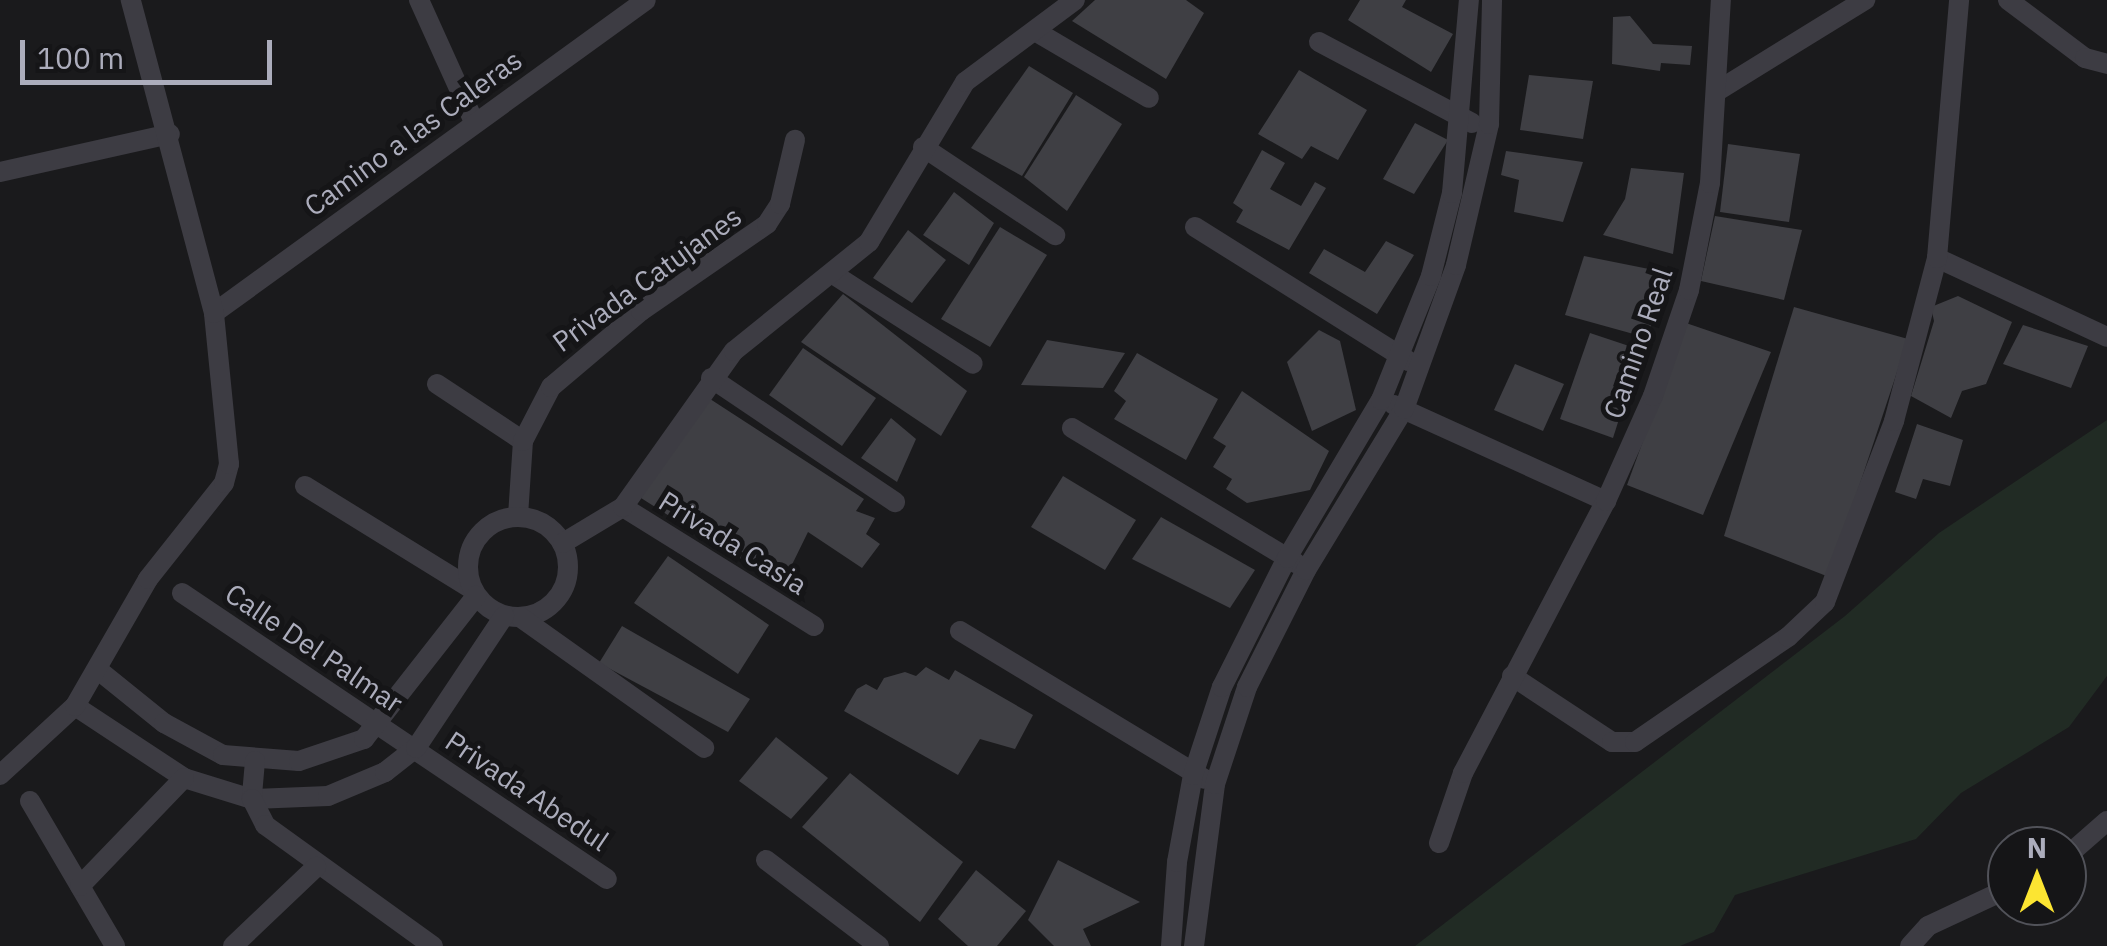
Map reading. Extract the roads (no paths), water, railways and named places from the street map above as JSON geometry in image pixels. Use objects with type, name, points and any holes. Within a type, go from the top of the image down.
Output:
[{"type":"street","points":[[0,775],[75,706],[148,579],[224,483],[230,445],[214,313],[170,134],[131,0]]},
{"type":"street","points":[[419,0],[474,122]]},
{"type":"street","name":"Camino a las Caleras","points":[[214,313],[646,0]]},
{"type":"street","points":[[563,543],[622,507],[711,378],[749,338],[834,274],[869,242],[965,82],[1075,0]]},
{"type":"street","points":[[1170,946],[1176,862],[1193,775],[1222,687],[1286,558],[1381,400],[1435,259],[1462,122],[1469,0]]},
{"type":"street","points":[[1194,946],[1215,784],[1247,688],[1306,570],[1404,409],[1478,192],[1488,124],[1492,0]]},
{"type":"street","name":"Camino Real","points":[[1440,843],[1463,772],[1606,502],[1653,396],[1689,290],[1710,183],[1719,90],[1721,0]]},
{"type":"street","points":[[1719,90],[1865,0]]},
{"type":"street","points":[[1512,676],[1612,742],[1653,735],[1788,637],[1825,602],[1894,421],[1937,258],[1958,0]]},
{"type":"street","points":[[2008,0],[2085,58],[2107,64]]},
{"type":"street","points":[[1034,31],[1149,98]]},
{"type":"street","points":[[1320,42],[1462,122],[1488,124]]},
{"type":"street","points":[[0,172],[170,134]]},
{"type":"street","name":"Privada Catujanes","points":[[518,516],[523,441],[566,371],[640,310],[767,224],[780,204],[796,140]]},
{"type":"street","points":[[923,147],[1055,234]]},
{"type":"street","points":[[1195,227],[1420,366]]},
{"type":"street","points":[[1937,258],[2107,338]]},
{"type":"street","points":[[834,274],[973,364]]},
{"type":"street","points":[[711,378],[895,502]]},
{"type":"street","points":[[437,384],[523,441]]},
{"type":"street","points":[[1381,400],[1606,502]]},
{"type":"street","points":[[1072,428],[1306,570]]},
{"type":"street","points":[[305,486],[512,616],[704,748]]},
{"type":"street","name":"Privada Casia","points":[[622,507],[814,626]]},
{"type":"street","points":[[75,706],[184,778],[252,799],[328,796],[384,772],[416,748],[512,616],[537,614],[562,592],[568,576],[563,543],[544,524],[518,516],[501,519],[475,540],[468,556],[474,592],[378,724],[364,739],[326,754],[254,762],[223,755],[164,724],[97,669]]},
{"type":"street","name":"Calle Del Palmar","points":[[182,593],[416,748]]},
{"type":"street","points":[[960,631],[1193,775],[1215,784]]},
{"type":"street","points":[[141,751],[164,724]]},
{"type":"street","name":"Privada Abedul","points":[[416,748],[607,879]]},
{"type":"street","points":[[254,762],[252,799],[266,824],[316,867],[433,946]]},
{"type":"street","points":[[80,886],[184,778]]},
{"type":"street","points":[[30,801],[114,946]]},
{"type":"street","points":[[2087,838],[2107,821]]},
{"type":"street","points":[[766,860],[880,946]]},
{"type":"street","points":[[232,946],[316,867]]},
{"type":"street","points":[[1910,946],[1928,926],[1987,898]]}]
